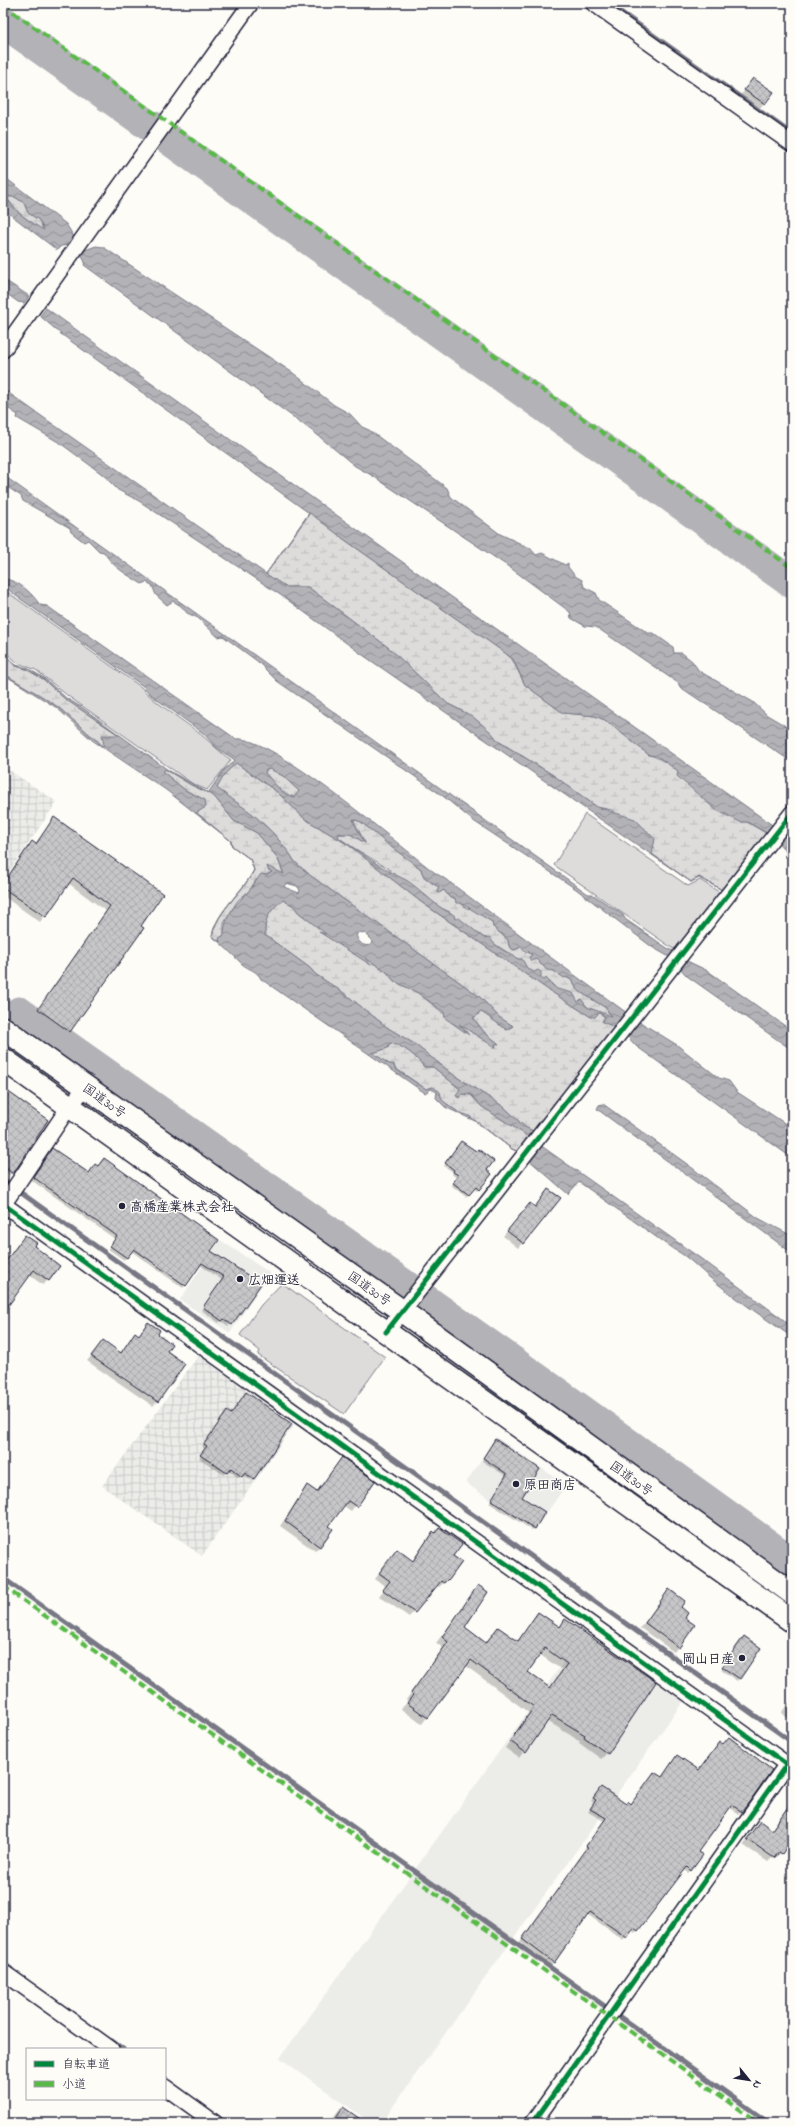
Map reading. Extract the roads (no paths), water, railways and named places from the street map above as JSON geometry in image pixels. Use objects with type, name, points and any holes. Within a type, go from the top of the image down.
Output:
[{"type":"highway","name":"国道30号","points":[[3,1028],[86,1087],[406,1306],[792,1593]]},
{"type":"highway","name":"国道30号","points":[[3,1059],[792,1621]]},
{"type":"street","points":[[3,350],[251,3]]},
{"type":"street","points":[[593,3],[792,144]]},
{"type":"street","points":[[386,1332],[422,1284],[792,813]]},
{"type":"street","points":[[86,1087],[69,1107],[8,1198],[789,1766],[533,2123]]},
{"type":"street","points":[[3,1972],[110,2048]]},
{"type":"street","points":[[166,2089],[215,2123]]},
{"type":"water","points":[[3,176],[66,224],[76,240],[72,245],[61,246],[57,250],[3,209]],"holes":[[[6,197],[15,197],[24,203],[28,213],[39,220],[44,230],[22,216]]]},
{"type":"water","points":[[96,246],[103,247],[293,373],[334,405],[350,414],[362,427],[369,430],[447,488],[451,497],[500,534],[530,548],[536,555],[542,553],[565,565],[568,563],[568,567],[575,576],[582,580],[584,587],[596,593],[599,600],[648,633],[653,633],[673,647],[674,653],[682,653],[692,661],[699,671],[753,702],[767,715],[784,725],[792,733],[788,746],[792,748],[792,762],[680,687],[678,683],[596,627],[585,626],[571,618],[570,612],[512,569],[373,476],[355,466],[315,433],[84,265],[85,262],[82,256],[85,250]]},
{"type":"water","points":[[3,279],[29,296],[24,303],[18,302],[3,291]]},
{"type":"water","points":[[46,308],[775,827],[724,891],[769,834],[747,822],[740,822],[716,810],[677,776],[678,771],[657,756],[649,755],[605,720],[595,716],[563,713],[525,685],[513,659],[345,540],[310,513],[266,574],[309,513],[61,334],[40,316]]},
{"type":"water","points":[[3,389],[286,587],[308,587],[389,648],[448,704],[472,716],[492,733],[498,741],[553,775],[597,807],[635,819],[655,839],[652,854],[691,882],[360,653],[285,598],[139,501],[118,490],[102,474],[60,443],[17,418],[18,415],[3,405]]},
{"type":"water","points":[[3,475],[588,894],[592,894],[670,950],[675,951],[671,958],[652,947],[576,889],[472,820],[443,796],[277,681],[257,661],[223,636],[218,637],[198,618],[187,613],[181,606],[173,601],[167,605],[156,595],[152,585],[146,582],[142,584],[126,574],[111,562],[104,552],[99,551],[88,540],[84,542],[71,532],[70,528],[23,501],[21,496],[3,484]]},
{"type":"water","points":[[3,576],[5,579],[15,582],[29,592],[40,605],[47,606],[236,739],[253,742],[277,754],[305,772],[434,872],[450,882],[627,1013],[571,1085],[615,1027],[602,1022],[605,1016],[599,1013],[595,1017],[591,1017],[550,991],[421,902],[347,844],[305,819],[277,792],[236,763],[225,774],[217,788],[254,815],[273,833],[295,862],[311,876],[479,996],[499,1017],[513,1026],[507,1030],[480,1011],[478,1015],[473,1018],[484,1032],[499,1044],[495,1044],[496,1048],[459,1024],[469,1035],[445,1018],[444,1012],[418,993],[394,981],[386,971],[365,958],[371,965],[319,932],[326,934],[298,912],[294,906],[283,900],[271,911],[266,924],[265,935],[310,968],[315,974],[344,993],[388,1028],[413,1043],[455,1076],[504,1107],[525,1127],[534,1132],[524,1149],[528,1137],[526,1135],[481,1106],[471,1095],[462,1094],[459,1098],[456,1096],[460,1089],[433,1067],[424,1067],[409,1052],[395,1044],[390,1043],[388,1048],[373,1053],[389,1064],[394,1064],[395,1069],[426,1089],[433,1087],[440,1092],[442,1100],[458,1112],[469,1116],[512,1149],[475,1121],[445,1107],[436,1098],[437,1092],[431,1089],[425,1093],[261,979],[255,972],[242,964],[212,936],[220,942],[219,938],[224,935],[228,916],[235,906],[250,890],[261,874],[267,875],[272,872],[268,870],[267,866],[284,874],[277,857],[257,833],[234,821],[213,795],[208,793],[224,770],[235,760],[217,748],[203,733],[151,695],[143,686],[3,585]],"holes":[[[270,769],[283,776],[299,791],[294,797],[289,796],[278,788],[265,773],[266,770]],[[353,819],[361,822],[421,869],[423,876],[439,887],[437,892],[439,893],[444,890],[450,898],[455,898],[456,903],[461,903],[492,922],[493,927],[508,940],[509,946],[514,950],[521,947],[526,953],[528,951],[532,955],[529,957],[531,961],[536,959],[547,970],[554,971],[564,978],[567,977],[573,981],[577,990],[606,1008],[611,1016],[587,1007],[581,999],[578,1002],[573,993],[557,989],[546,978],[544,980],[541,978],[541,972],[538,970],[534,972],[527,968],[522,959],[518,959],[498,947],[490,937],[484,938],[459,918],[455,919],[454,915],[440,907],[410,882],[388,871],[338,837],[339,834],[350,834],[365,843]],[[286,883],[297,886],[300,890],[299,893],[284,887]],[[360,932],[366,934],[372,940],[371,945],[364,945],[356,935]]]},
{"type":"water","points":[[3,654],[16,665],[27,668],[44,678],[66,698],[81,707],[168,770],[206,792],[191,785],[165,769],[163,772],[185,790],[205,800],[206,807],[196,813],[231,841],[166,790],[92,740],[57,708],[3,674],[58,707],[103,746],[102,735],[119,735],[65,699],[43,679],[26,669],[16,666]]},
{"type":"water","points":[[786,832],[792,835],[792,861],[784,856],[787,853],[778,842]]},
{"type":"water","points":[[699,877],[724,891],[699,878],[691,882]]},
{"type":"water","points":[[249,878],[244,886],[219,918],[224,910]]},
{"type":"water","points":[[685,960],[708,971],[792,1031],[792,1050],[687,976],[679,967]]},
{"type":"water","points":[[640,1022],[677,1045],[719,1078],[729,1081],[737,1092],[792,1128],[792,1158],[636,1046],[627,1036],[634,1026]]},
{"type":"water","points":[[603,1104],[687,1164],[758,1218],[792,1236],[792,1253],[597,1109],[599,1105]]},
{"type":"water","points":[[540,1145],[707,1263],[792,1326],[792,1337],[723,1288],[679,1252],[579,1182],[568,1194],[528,1159]]},
{"type":"waterway","points":[[608,3],[792,134]]},
{"type":"waterway","points":[[3,22],[148,125],[154,127],[168,139],[221,177],[792,583]]},
{"type":"waterway","points":[[3,1001],[19,1012]]},
{"type":"waterway","points":[[19,1012],[573,1404],[792,1562]]},
{"type":"waterway","points":[[3,1180],[792,1742]]},
{"type":"waterway","points":[[3,1578],[769,2123]]},
{"type":"waterway","points":[[3,1963],[11,1969]]},
{"type":"waterway","points":[[112,2041],[122,2048]]},
{"type":"waterway","points":[[217,2117],[226,2123]]},
{"type":"place","name":"高橋産業株式会社","points":[[122,1206]]},
{"type":"place","name":"広畑運送","points":[[240,1279]]},
{"type":"place","name":"原田商店","points":[[516,1484]]},
{"type":"place","name":"岡山日産","points":[[742,1658]]}]
